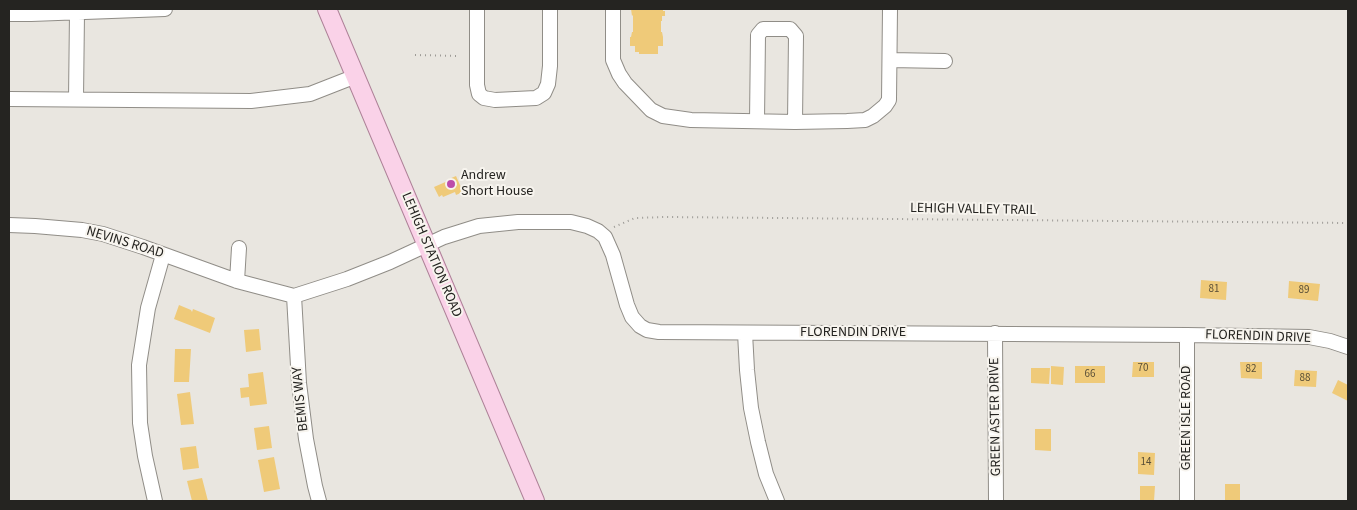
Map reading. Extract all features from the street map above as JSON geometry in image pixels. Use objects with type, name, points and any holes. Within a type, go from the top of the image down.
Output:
[{"type":"main road","name":"LEHIGH STATION ROAD","points":[[328,9],[534,501]]},
{"type":"street","points":[[9,14],[165,9]]},
{"type":"street","points":[[477,9],[477,86],[479,94],[484,98],[495,100],[536,98],[544,93],[548,84],[550,66],[550,9]]},
{"type":"street","points":[[613,9],[613,60],[625,83],[651,110],[663,116],[691,120],[795,122],[865,120],[886,106],[889,100],[890,9]]},
{"type":"street","points":[[76,99],[77,13]]},
{"type":"street","points":[[757,121],[758,35],[763,29],[790,29],[796,36],[795,122]]},
{"type":"street","points":[[890,60],[945,60]]},
{"type":"street","points":[[9,99],[251,101],[310,94],[356,76]]},
{"type":"street","points":[[294,296],[347,279],[444,237],[479,226],[518,222],[571,222],[587,226],[601,234]]},
{"type":"street","name":"NEVINS ROAD","points":[[9,225],[82,230],[103,234],[237,281],[294,296]]},
{"type":"street","name":"FLORENDIN DRIVE","points":[[601,234],[605,237],[613,255],[626,305],[632,318],[647,330],[659,332],[995,333],[1309,337],[1330,340],[1348,347]]},
{"type":"street","points":[[237,281],[239,248]]},
{"type":"street","points":[[155,501],[140,423],[139,365],[148,308],[163,255]]},
{"type":"street","name":"BEMIS WAY","points":[[294,296],[299,383],[306,439],[319,501]]},
{"type":"street","points":[[745,333],[751,408],[766,474],[777,501]]},
{"type":"street","name":"GREEN ASTER DRIVE","points":[[995,333],[996,501]]},
{"type":"street","name":"GREEN ISLE ROAD","points":[[1187,335],[1187,501]]},
{"type":"path","points":[[416,55],[460,56]]},
{"type":"path","name":"LEHIGH VALLEY TRAIL","points":[[601,234],[635,218],[664,217],[1348,223]]},
{"type":"building","points":[[631,9],[663,9],[665,11],[665,16],[662,16],[661,21],[663,46],[658,46],[658,54],[639,54],[639,52],[635,52],[635,46],[630,46],[630,37],[633,32]]},
{"type":"building","name":"Andrew Short House","points":[[456,176],[463,192],[456,195],[455,192],[439,197],[434,187]]},
{"type":"building","points":[[1201,280],[1227,282],[1226,300],[1200,298]]},
{"type":"building","points":[[1289,281],[1320,284],[1318,301],[1288,298]]},
{"type":"building","points":[[179,305],[192,312],[193,309],[215,318],[210,333],[174,319]]},
{"type":"building","points":[[259,329],[261,350],[246,352],[244,330]]},
{"type":"building","points":[[175,349],[191,349],[189,382],[174,382]]},
{"type":"building","points":[[1133,362],[1154,362],[1154,377],[1132,377]]},
{"type":"building","points":[[1240,362],[1262,362],[1262,379],[1241,378]]},
{"type":"building","points":[[1051,366],[1064,367],[1063,385],[1051,384]]},
{"type":"building","points":[[1075,366],[1105,366],[1105,383],[1075,383]]},
{"type":"building","points":[[1031,368],[1050,368],[1049,384],[1031,383]]},
{"type":"building","points":[[1295,370],[1317,371],[1316,387],[1294,386]]},
{"type":"building","points":[[263,372],[267,404],[250,406],[249,397],[241,398],[240,388],[249,387],[248,374]]},
{"type":"building","points":[[1338,380],[1348,385],[1348,401],[1332,393]]},
{"type":"building","points":[[190,392],[194,424],[181,425],[177,394]]},
{"type":"building","points":[[269,426],[272,448],[257,450],[254,428]]},
{"type":"building","points":[[1035,429],[1051,429],[1051,451],[1035,450]]},
{"type":"building","points":[[196,446],[199,468],[183,470],[180,448]]},
{"type":"building","points":[[1138,452],[1155,453],[1154,475],[1138,474]]},
{"type":"building","points":[[274,457],[280,489],[264,492],[258,460]]},
{"type":"building","points":[[202,478],[208,501],[192,501],[187,481]]},
{"type":"building","points":[[1225,484],[1240,484],[1240,501],[1225,501]]},
{"type":"building","points":[[1140,486],[1155,486],[1154,501],[1140,501]]},
{"type":"place","name":"Andrew Short House","points":[[451,184]]}]
